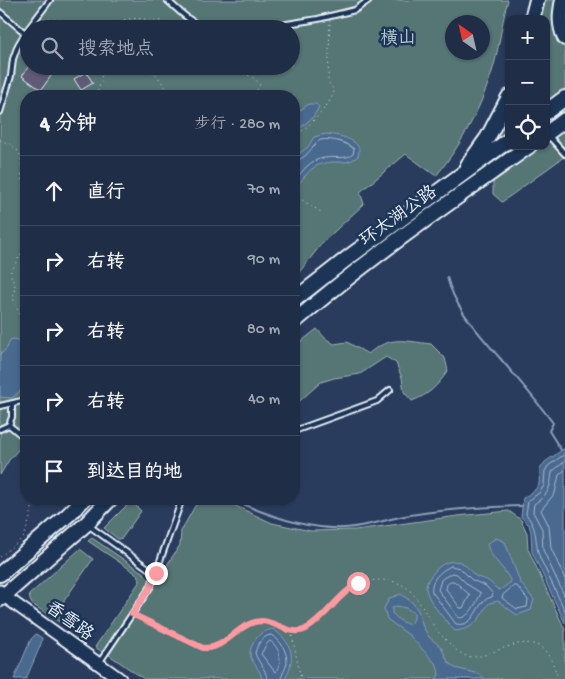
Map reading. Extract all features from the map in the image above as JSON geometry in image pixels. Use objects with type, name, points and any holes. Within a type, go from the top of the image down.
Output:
[{"type":"highway","points":[[533,15],[536,0]]},
{"type":"highway","points":[[563,0],[560,25],[565,38]]},
{"type":"highway","points":[[550,109],[565,98]]},
{"type":"highway","points":[[454,182],[488,137],[505,105]]},
{"type":"highway","points":[[550,131],[565,120]]},
{"type":"highway","name":"环太湖公路","points":[[300,295],[348,257],[454,182],[505,143]]},
{"type":"highway","name":"环太湖公路","points":[[300,317],[375,257],[523,150]]},
{"type":"highway","points":[[0,574],[78,505]]},
{"type":"highway","points":[[1,595],[86,524],[104,505]]},
{"type":"street","name":"香雪路","points":[[1,595],[120,679]]},
{"type":"lane","points":[[36,18],[50,0]]},
{"type":"lane","points":[[167,0],[192,20]]},
{"type":"lane","points":[[300,21],[355,10],[370,0]]},
{"type":"lane","points":[[0,12],[20,29]]},
{"type":"lane","points":[[0,112],[11,76],[13,60],[20,44]]},
{"type":"lane","points":[[550,138],[565,154]]},
{"type":"lane","points":[[300,429],[377,401],[390,390]]},
{"type":"lane","points":[[0,406],[20,402]]},
{"type":"lane","points":[[9,426],[12,417],[12,404]]},
{"type":"lane","points":[[0,429],[9,426]]},
{"type":"lane","points":[[9,426],[20,435]]},
{"type":"lane","points":[[98,664],[151,586],[180,505]]},
{"type":"lane","points":[[86,524],[156,573]]},
{"type":"path","points":[[300,133],[309,127],[334,97],[334,90],[328,82],[330,16]]},
{"type":"path","points":[[36,18],[61,20]]},
{"type":"path","points":[[124,20],[140,18],[150,20]]},
{"type":"path","points":[[98,90],[102,78],[101,75]]},
{"type":"path","points":[[156,75],[167,90]]},
{"type":"path","points":[[248,75],[257,80],[260,85],[257,90]]},
{"type":"path","points":[[0,140],[9,143],[20,153]]},
{"type":"path","points":[[300,199],[321,212]]},
{"type":"path","points":[[20,256],[10,273],[15,286],[13,298],[20,315]]},
{"type":"path","points":[[0,557],[24,537],[33,505]]},
{"type":"path","points":[[132,614],[203,648],[212,649],[248,624],[261,621],[276,624],[291,631],[303,631],[315,623],[346,590],[358,583],[379,580],[392,581],[403,584],[413,593],[441,635],[459,652],[470,657],[487,655],[516,644],[536,644],[546,651],[553,663],[558,679]]},
{"type":"path","points":[[291,631],[302,679]]},
{"type":"green space","name":"横山","points":[[0,0],[508,0],[496,57],[486,89],[461,141],[436,176],[406,154],[360,192],[364,204],[323,242],[300,271],[300,90],[20,90],[20,448],[9,460],[0,475]]},
{"type":"green space","points":[[544,0],[565,0],[565,156],[502,202],[493,194],[493,140],[505,120],[505,150],[550,150],[550,15],[540,15]]},
{"type":"green space","points":[[317,329],[334,344],[347,342],[368,354],[376,348],[391,342],[405,341],[431,344],[445,358],[448,371],[424,396],[412,401],[404,392],[402,378],[396,363],[386,357],[360,374],[321,382],[300,401],[300,342]]},
{"type":"green space","points":[[127,505],[135,505],[141,511],[122,538],[118,539],[104,528]]},
{"type":"green space","points":[[196,505],[234,505],[272,523],[311,531],[355,530],[509,511],[521,520],[527,533],[528,549],[565,630],[565,679],[144,679],[109,655],[180,545],[181,531]]},
{"type":"green space","points":[[92,538],[145,574],[150,582],[102,652],[95,647],[140,581],[137,574],[88,541]]},
{"type":"green space","points":[[80,549],[93,559],[59,608],[73,619],[67,627],[32,604],[29,595]]},
{"type":"water","points":[[309,104],[316,104],[319,107],[313,117],[300,128],[300,110]]},
{"type":"water","points":[[326,134],[351,140],[359,147],[358,156],[346,162],[320,164],[307,174],[300,183],[300,153],[308,147],[314,137]]},
{"type":"water","points":[[10,340],[20,341],[20,391],[12,398],[0,397],[0,355],[7,348]]},
{"type":"water","points":[[565,448],[565,623],[532,552],[529,525],[521,517],[523,498],[535,490],[539,484],[540,469],[545,462]]},
{"type":"water","points":[[496,538],[505,542],[520,582],[534,600],[531,610],[517,615],[498,601],[489,603],[473,625],[455,631],[437,610],[429,597],[426,586],[428,581],[441,565],[457,561],[464,564],[474,575],[490,582],[500,590],[511,582],[494,559],[487,544]]},
{"type":"water","points":[[401,594],[412,602],[418,610],[423,627],[429,637],[441,647],[448,662],[455,668],[479,674],[485,679],[437,679],[439,674],[437,665],[410,636],[387,619],[384,608],[390,598]],"holes":[[[397,606],[406,608],[414,613],[414,619],[409,625],[399,620],[392,613],[392,608]]]},
{"type":"water","points":[[273,629],[285,640],[291,651],[291,664],[285,679],[262,679],[250,652],[252,646],[263,632]]},
{"type":"water","points":[[36,634],[42,638],[41,644],[26,679],[14,679],[31,639]]},
{"type":"building","points":[[23,75],[52,75],[41,90]]},
{"type":"building","points":[[81,75],[88,75],[93,83],[81,90],[74,79]]},
{"type":"waterway","points":[[447,277],[461,310],[468,320],[553,423],[549,431],[561,450]]},
{"type":"waterway","points":[[245,505],[286,520],[330,528],[359,526],[433,512],[522,506]]},
{"type":"route","points":[[156,573],[151,586],[132,614],[203,648],[212,649],[248,624],[261,621],[276,624],[291,631],[303,631],[315,623],[346,590],[358,583]]}]
